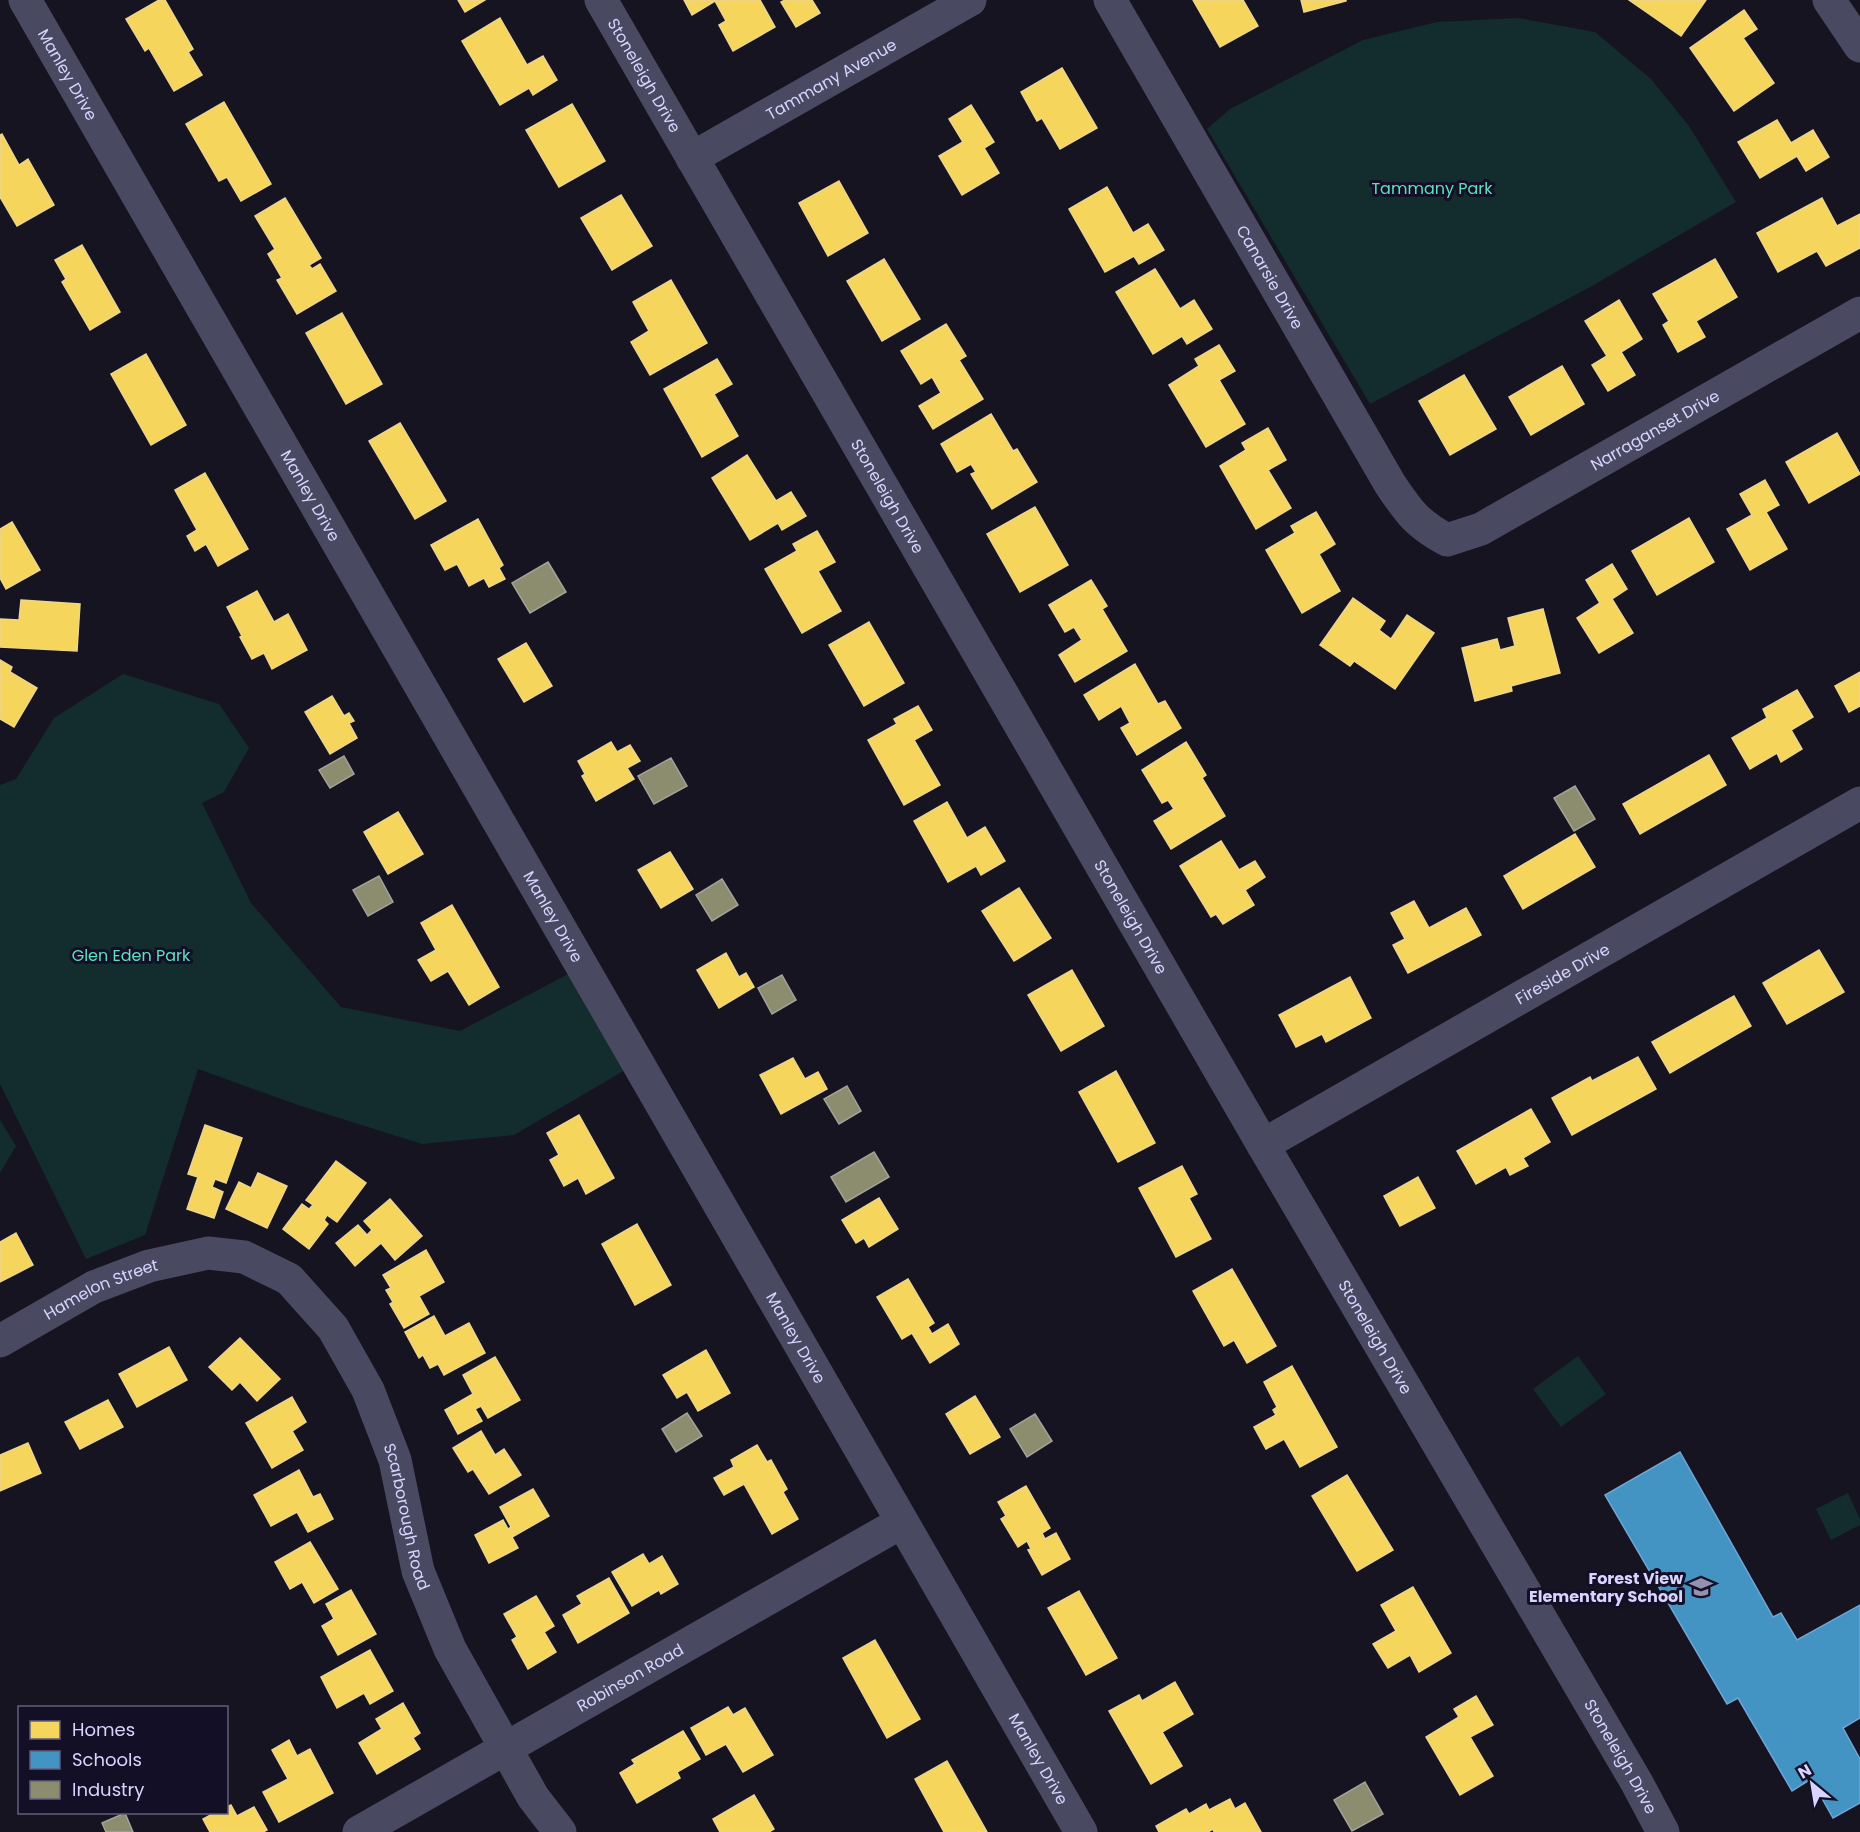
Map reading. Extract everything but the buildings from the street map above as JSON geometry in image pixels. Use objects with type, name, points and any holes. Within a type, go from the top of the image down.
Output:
[{"type":"street","name":"Manley Drive","points":[[25,0],[1081,1832]]},
{"type":"street","name":"Stoneleigh Drive","points":[[601,0],[1663,1832]]},
{"type":"street","name":"Tammany Avenue","points":[[692,158],[970,0]]},
{"type":"street","name":"Canarsie Drive","points":[[1110,0],[1390,484],[1409,512],[1428,530],[1447,540]]},
{"type":"street","points":[[1829,0],[1859,42]]},
{"type":"street","name":"Narraganset Drive","points":[[1447,540],[1481,529],[1860,313]]},
{"type":"street","name":"Fireside Drive","points":[[1263,1145],[1860,803]]},
{"type":"street","name":"Hamelon Street","points":[[0,1341],[94,1287],[149,1266],[208,1253]]},
{"type":"street","name":"Scarborough Road","points":[[208,1253],[244,1257],[289,1279],[333,1328],[368,1390],[395,1460],[418,1571],[446,1640],[533,1797],[560,1832]]},
{"type":"street","name":"Robinson Road","points":[[359,1832],[902,1522]]},
{"type":"green space","name":"Tammany Park","points":[[1518,18],[1595,32],[1651,79],[1689,126],[1736,202],[1592,286],[1370,404],[1207,129],[1230,109],[1363,40],[1437,22]]},
{"type":"green space","name":"Glen Eden Park","points":[[123,674],[219,704],[249,748],[224,792],[202,803],[251,903],[341,1007],[460,1031],[570,973],[627,1069],[514,1135],[422,1144],[298,1105],[198,1069],[145,1235],[86,1259],[0,1084],[0,785],[16,779],[54,718]]},
{"type":"green space","points":[[0,1120],[16,1146],[0,1173]]},
{"type":"green space","points":[[1578,1356],[1606,1394],[1561,1427],[1533,1389]]},
{"type":"green space","points":[[1848,1493],[1860,1519],[1860,1525],[1831,1540],[1816,1509]]},
{"type":"place","name":"Forest View Elementary School","points":[[1701,1587]]}]
